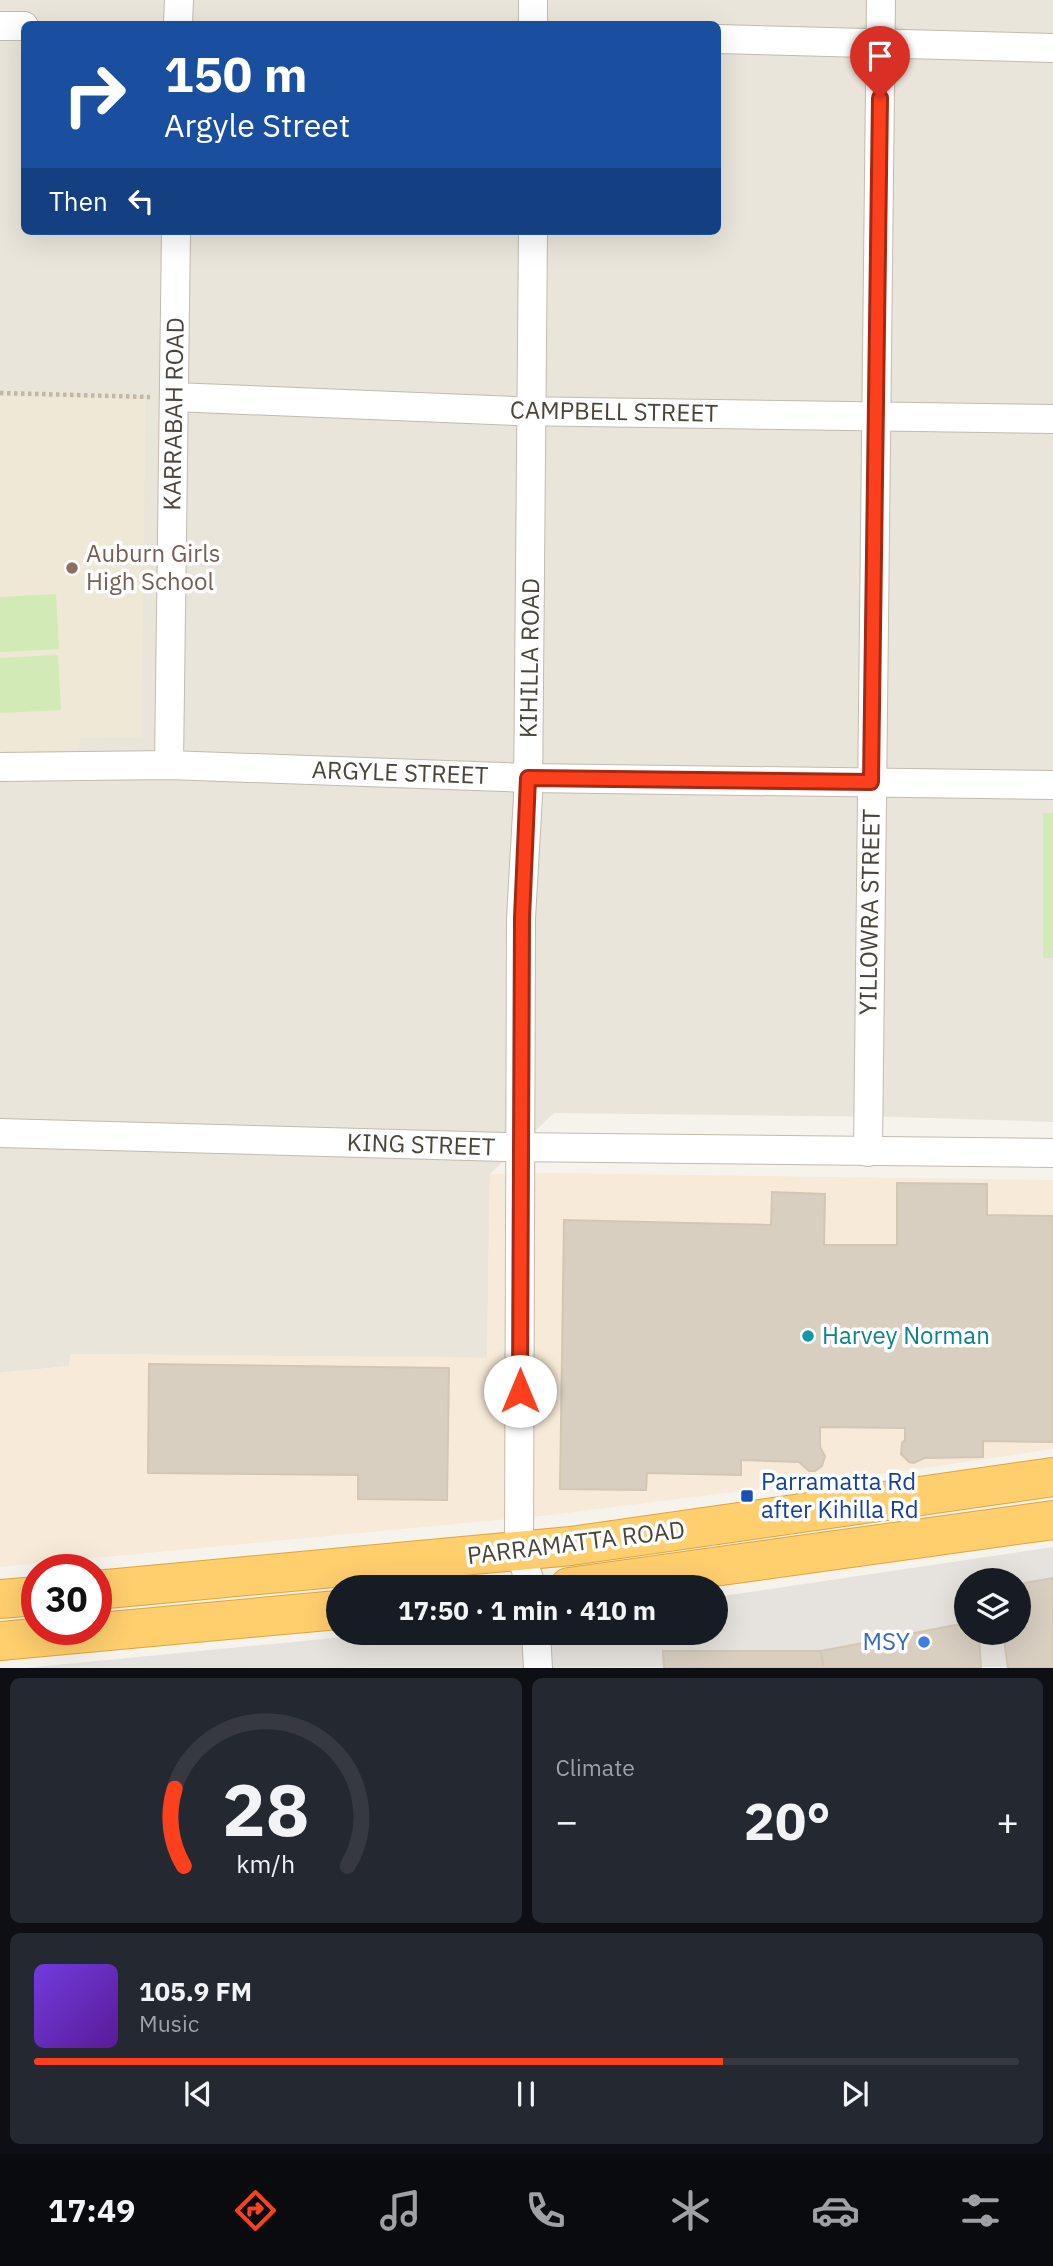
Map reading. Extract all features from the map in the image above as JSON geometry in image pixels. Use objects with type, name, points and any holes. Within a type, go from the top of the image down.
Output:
[{"type":"highway","name":"PARRAMATTA ROAD","points":[[112,1589],[571,1546],[1053,1477]]},
{"type":"highway","name":"PARRAMATTA ROAD","points":[[656,1575],[1053,1520]]},
{"type":"highway","points":[[0,1599],[21,1597]]},
{"type":"highway","points":[[0,1641],[326,1611]]},
{"type":"street","points":[[178,21],[179,0]]},
{"type":"street","points":[[533,0],[533,21]]},
{"type":"street","name":"YILLOWRA STREET","points":[[868,1152],[881,0]]},
{"type":"street","points":[[0,26],[21,26]]},
{"type":"street","points":[[721,39],[1053,48]]},
{"type":"street","name":"KARRABAH ROAD","points":[[169,765],[176,235]]},
{"type":"street","name":"KIHILLA ROAD","points":[[528,1575],[519,1551],[522,918],[528,778],[533,235]]},
{"type":"street","name":"CAMPBELL STREET","points":[[174,397],[532,411],[1053,419]]},
{"type":"street","name":"ARGYLE STREET","points":[[0,767],[169,765],[528,778],[1053,785]]},
{"type":"street","name":"KING STREET","points":[[0,1133],[521,1147],[1053,1153]]},
{"type":"street","points":[[537,1645],[538,1668]]},
{"type":"path","points":[[0,393],[174,397]]},
{"type":"shaded area","points":[[0,0],[1053,0],[1053,1122],[898,1117],[554,1113],[490,1174],[487,1358],[71,1354],[69,1366],[0,1373]]},
{"type":"shaded area","name":"Auburn Girls High School","points":[[0,397],[146,399],[141,737],[80,738],[78,750],[0,752]]},
{"type":"shaded area","points":[[490,1174],[1053,1180],[1053,1449],[918,1469],[551,1515],[112,1556],[112,1554],[21,1554],[21,1565],[0,1567],[0,1373],[69,1366],[71,1354],[487,1358]]},
{"type":"shaded area","points":[[1053,1547],[1053,1667],[25,1668],[326,1639],[326,1645],[728,1645],[728,1595]]},
{"type":"green space","points":[[56,594],[59,649],[0,652],[0,597]]},
{"type":"green space","points":[[58,655],[61,710],[0,713],[0,658]]},
{"type":"green space","points":[[1043,813],[1053,813],[1053,958],[1043,958]]},
{"type":"building","name":"Harvey Norman","points":[[897,1183],[987,1184],[987,1215],[1053,1216],[1053,1442],[983,1441],[983,1457],[924,1458],[914,1463],[901,1454],[905,1428],[820,1427],[820,1447],[825,1456],[822,1466],[815,1471],[809,1471],[799,1462],[741,1460],[741,1475],[647,1473],[646,1490],[560,1489],[564,1220],[771,1225],[772,1192],[825,1194],[824,1245],[897,1245]]},
{"type":"building","points":[[149,1364],[449,1368],[447,1500],[358,1499],[358,1475],[148,1473]]},
{"type":"building","points":[[1053,1578],[1053,1668],[1008,1668],[1005,1645],[1031,1645],[1031,1582]]},
{"type":"building","name":"MSY","points":[[954,1625],[954,1645],[980,1645],[981,1668],[823,1668],[821,1651]]},
{"type":"building","points":[[663,1651],[821,1651],[823,1668],[664,1668]]},
{"type":"place","name":"Auburn Girls High School","points":[[72,568]]},
{"type":"place","name":"Harvey Norman","points":[[808,1336]]},
{"type":"place","name":"Parramatta Rd after Kihilla Rd","points":[[747,1496]]},
{"type":"place","name":"MSY","points":[[924,1642]]},
{"type":"route","points":[[520,1391],[522,918],[528,778],[871,782],[880,98]]}]
